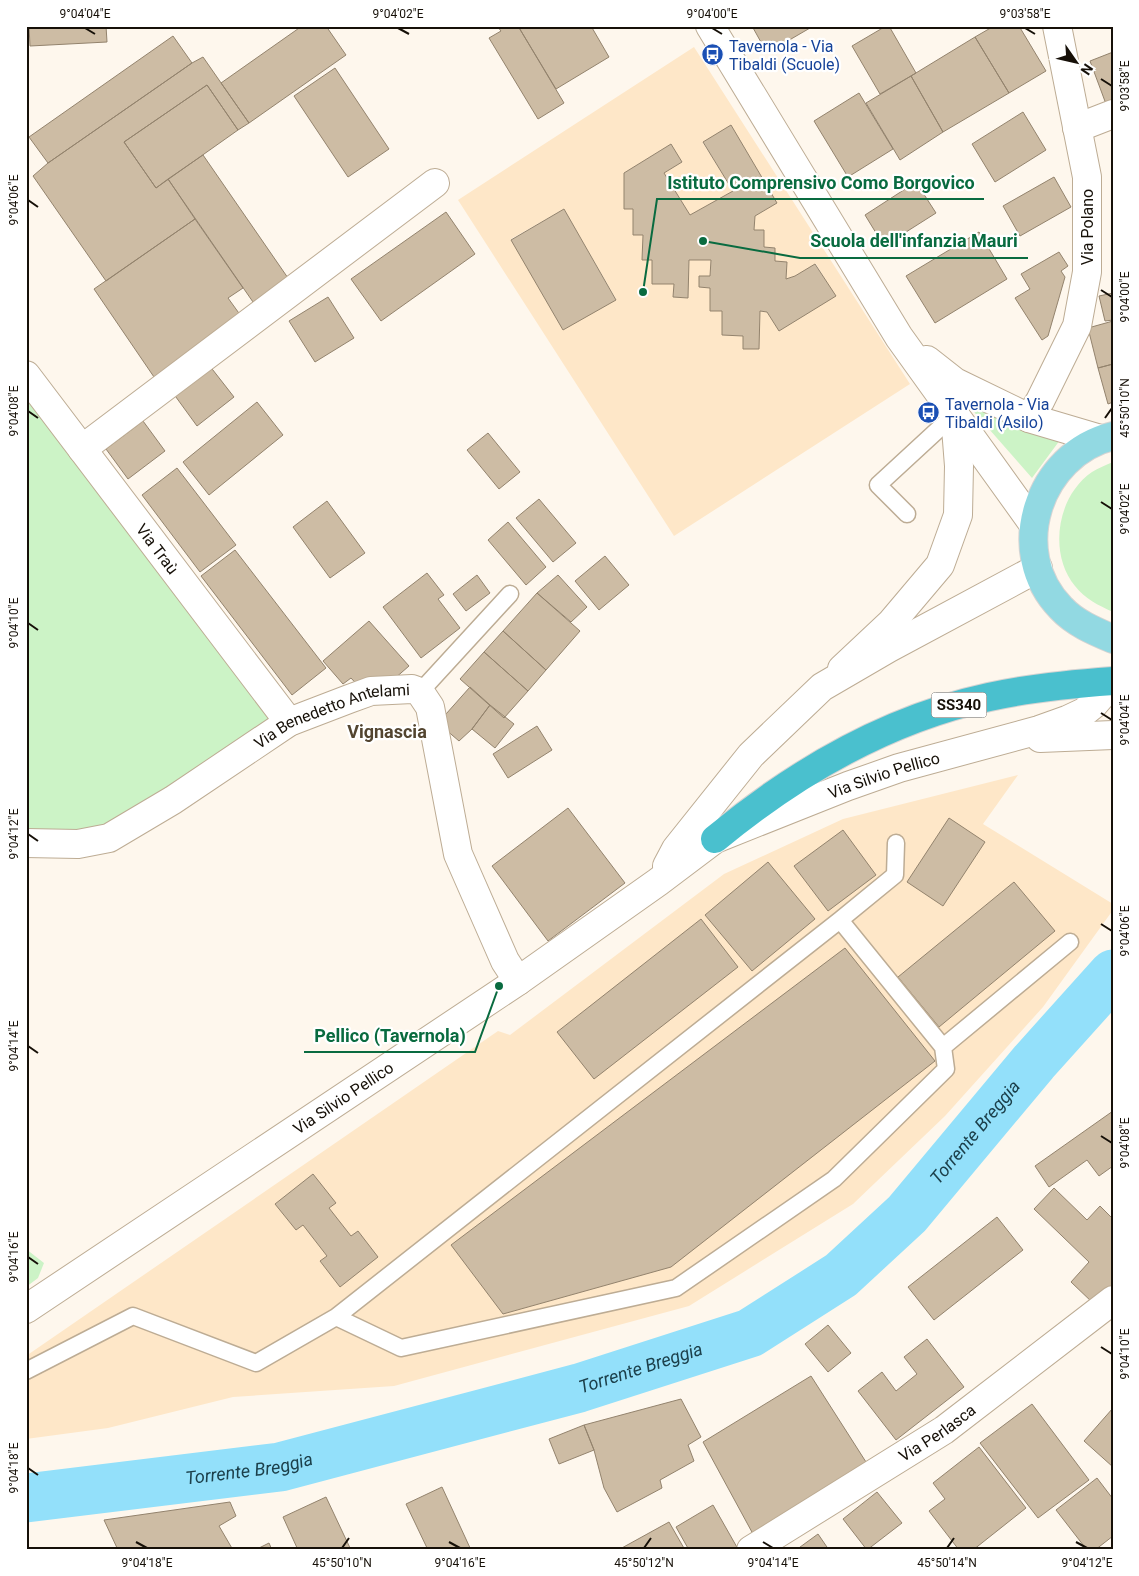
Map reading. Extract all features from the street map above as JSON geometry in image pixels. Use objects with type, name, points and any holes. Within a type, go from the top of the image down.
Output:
[{"type":"highway","name":"SS340","points":[[715,838],[816,766],[868,739],[924,716],[988,697],[1025,690],[1113,682]]},
{"type":"main road","points":[[1106,437],[1078,451],[1056,472],[1040,499],[1034,525],[1034,546],[1038,568],[1047,589],[1061,608],[1084,627],[1113,639]]},
{"type":"street","points":[[710,26],[899,337],[1034,525]]},
{"type":"street","name":"Via Polano","points":[[1029,418],[1040,401],[1077,326],[1087,272],[1087,178],[1057,26]]},
{"type":"street","points":[[1077,128],[1113,114]]},
{"type":"street","points":[[82,449],[435,183]]},
{"type":"street","points":[[899,337],[955,382],[1029,418],[1106,437]]},
{"type":"street","name":"Via Traù","points":[[26,375],[289,722]]},
{"type":"street","points":[[822,687],[891,623],[940,565],[958,515],[959,466],[954,414]]},
{"type":"street","name":"Via Silvio Pellico","points":[[658,882],[676,849],[751,756],[822,687],[889,648],[1038,568]]},
{"type":"street","name":"Via Silvio Pellico","points":[[26,1309],[518,981],[658,882],[715,838],[899,768],[1039,730],[1084,712],[1103,695],[1113,682]]},
{"type":"street","name":"Via Benedetto Antelami","points":[[26,843],[78,844],[109,838],[173,800],[289,722],[371,692],[405,688],[420,692],[430,707],[458,854],[505,961],[518,981]]},
{"type":"street","points":[[1006,739],[1113,735]]},
{"type":"street","name":"Via Perlasca","points":[[754,1549],[944,1430],[1113,1300]]},
{"type":"lane","points":[[907,514],[878,486],[954,414]]},
{"type":"lane","points":[[420,692],[510,594]]},
{"type":"lane","points":[[26,1371],[133,1316],[256,1363],[336,1317],[895,875],[896,843]]},
{"type":"lane","points":[[336,1317],[401,1348],[676,1288],[834,1179],[946,1069],[943,1047],[840,920]]},
{"type":"lane","points":[[943,1047],[1070,942]]},
{"type":"shaded area","points":[[694,47],[910,384],[674,536],[458,200]],"holes":[[[731,126],[777,203],[755,216],[754,230],[764,230],[764,247],[775,248],[775,261],[787,262],[786,279],[816,264],[835,296],[779,331],[767,312],[760,311],[759,349],[743,349],[743,336],[722,335],[722,311],[711,311],[710,288],[699,287],[699,276],[710,276],[711,260],[689,260],[688,298],[673,297],[674,284],[652,284],[652,260],[642,260],[643,235],[633,235],[633,209],[624,209],[624,173],[671,144],[682,162],[664,173],[690,215],[733,191],[703,143]],[[564,209],[616,299],[563,330],[511,239]]]},
{"type":"shaded area","points":[[1018,775],[983,824],[1113,904],[1113,910],[1043,1007],[945,1116],[853,1204],[689,1306],[394,1386],[233,1397],[108,1428],[26,1439],[26,1356],[498,1031],[510,1035],[724,874],[843,819]]},
{"type":"green space","points":[[26,375],[289,722],[109,838],[26,843]]},
{"type":"green space","points":[[967,404],[1060,440],[1032,478]]},
{"type":"green space","points":[[1113,462],[1113,612],[1087,598],[1075,586],[1061,558],[1059,542],[1064,510],[1071,495],[1080,482],[1092,472]]},
{"type":"green space","points":[[26,1249],[44,1263],[38,1278],[26,1287]]},
{"type":"building","points":[[29,26],[106,26],[107,42],[30,46]]},
{"type":"building","points":[[302,26],[326,26],[346,55],[249,123],[221,83]]},
{"type":"building","points":[[497,26],[518,26],[564,103],[538,119],[489,38],[501,31]]},
{"type":"building","points":[[518,26],[591,26],[609,57],[556,89]]},
{"type":"building","points":[[752,26],[808,26],[810,28],[767,53]]},
{"type":"building","points":[[889,26],[916,73],[880,94],[852,46]]},
{"type":"building","points":[[994,26],[1019,26],[1046,71],[1009,93],[975,37]]},
{"type":"building","points":[[173,36],[192,63],[48,163],[29,137]]},
{"type":"building","points":[[975,37],[1009,93],[943,132],[911,76]]},
{"type":"building","points":[[1113,52],[1113,102],[1106,104],[1090,61]]},
{"type":"building","points":[[203,57],[249,123],[238,130],[207,85],[124,142],[156,188],[168,179],[195,219],[106,281],[33,176],[48,163]]},
{"type":"building","points":[[335,68],[389,149],[348,177],[294,96]]},
{"type":"building","points":[[911,76],[943,132],[900,160],[866,103]]},
{"type":"building","points":[[207,85],[238,130],[156,188],[124,142]]},
{"type":"building","points":[[859,93],[893,149],[848,177],[814,121]]},
{"type":"building","points":[[1023,112],[1046,150],[995,182],[972,144]]},
{"type":"building","points":[[731,125],[777,203],[755,216],[754,230],[764,230],[764,247],[775,248],[775,261],[787,262],[786,279],[815,264],[836,296],[779,331],[767,312],[760,311],[759,349],[743,349],[743,336],[722,335],[722,311],[710,311],[710,288],[699,287],[699,276],[710,276],[711,260],[689,260],[688,298],[673,297],[674,284],[652,284],[652,260],[642,260],[643,235],[633,235],[633,209],[624,209],[624,173],[671,144],[682,162],[664,173],[690,215],[733,191],[703,142]]},
{"type":"building","points":[[203,155],[288,278],[253,302],[168,179]]},
{"type":"building","points":[[1054,177],[1071,207],[1020,236],[1003,206]]},
{"type":"building","points":[[916,182],[936,213],[884,246],[865,215]]},
{"type":"building","points":[[564,209],[616,300],[563,330],[511,240]]},
{"type":"building","points":[[446,212],[475,254],[381,321],[351,279]]},
{"type":"building","points":[[195,219],[243,288],[228,298],[241,316],[154,377],[94,289]]},
{"type":"building","points":[[979,232],[1007,279],[935,323],[906,276]]},
{"type":"building","points":[[1059,252],[1068,266],[1061,271],[1065,277],[1048,336],[1042,340],[1015,298],[1030,289],[1021,274]]},
{"type":"building","points":[[1113,293],[1113,320],[1105,321],[1099,296]]},
{"type":"building","points":[[328,297],[354,338],[315,362],[289,321]]},
{"type":"building","points":[[1113,321],[1113,364],[1098,368],[1088,328]]},
{"type":"building","points":[[1113,364],[1113,402],[1108,404],[1098,368]]},
{"type":"building","points":[[209,365],[234,397],[197,426],[173,393]]},
{"type":"building","points":[[257,402],[283,435],[209,495],[183,462]]},
{"type":"building","points":[[143,421],[165,451],[128,479],[106,449]]},
{"type":"building","points":[[488,433],[520,472],[499,489],[467,450]]},
{"type":"building","points":[[177,468],[236,545],[200,572],[142,495]]},
{"type":"building","points":[[539,499],[576,543],[553,562],[516,518]]},
{"type":"building","points":[[327,501],[365,553],[330,578],[293,527]]},
{"type":"building","points":[[508,522],[546,567],[526,585],[488,540]]},
{"type":"building","points":[[235,550],[326,668],[292,695],[201,576]]},
{"type":"building","points":[[605,556],[629,585],[599,610],[575,581]]},
{"type":"building","points":[[427,573],[444,595],[438,599],[460,628],[421,658],[383,607]]},
{"type":"building","points":[[477,575],[490,593],[466,611],[453,594]]},
{"type":"building","points":[[558,575],[587,607],[571,622],[537,593]]},
{"type":"building","points":[[537,593],[580,631],[546,670],[503,631]]},
{"type":"building","points":[[369,621],[409,666],[386,686],[377,676],[362,690],[351,678],[343,684],[323,661]]},
{"type":"building","points":[[503,631],[546,670],[528,691],[484,652]]},
{"type":"building","points":[[484,652],[528,691],[504,718],[460,679]]},
{"type":"building","points":[[470,687],[490,705],[472,729],[459,741],[438,723]]},
{"type":"building","points":[[490,705],[514,724],[495,748],[472,729]]},
{"type":"building","points":[[537,726],[552,750],[508,778],[493,754]]},
{"type":"building","points":[[568,808],[625,883],[548,941],[492,866]]},
{"type":"building","points":[[949,818],[985,842],[943,906],[907,882]]},
{"type":"building","points":[[843,830],[876,875],[828,911],[794,866]]},
{"type":"building","points":[[768,862],[815,919],[752,971],[705,915]]},
{"type":"building","points":[[1014,882],[1055,931],[939,1027],[898,977]]},
{"type":"building","points":[[701,919],[738,967],[594,1079],[557,1032]]},
{"type":"building","points":[[845,948],[935,1061],[671,1267],[503,1314],[451,1245]]},
{"type":"building","points":[[1113,1111],[1113,1166],[1099,1176],[1087,1160],[1049,1187],[1035,1166]]},
{"type":"building","points":[[313,1174],[336,1203],[329,1208],[351,1236],[358,1231],[378,1257],[340,1287],[320,1261],[327,1256],[303,1225],[296,1230],[275,1204]]},
{"type":"building","points":[[1054,1188],[1087,1220],[1100,1206],[1113,1219],[1113,1284],[1094,1304],[1071,1282],[1089,1262],[1034,1209]]},
{"type":"building","points":[[997,1217],[1023,1250],[934,1320],[908,1287]]},
{"type":"building","points":[[828,1325],[851,1353],[828,1372],[805,1344]]},
{"type":"building","points":[[927,1339],[964,1387],[896,1440],[858,1391],[882,1372],[896,1391],[917,1374],[904,1357]]},
{"type":"building","points":[[811,1376],[866,1462],[808,1502],[753,1534],[703,1442]]},
{"type":"building","points":[[681,1399],[701,1437],[688,1445],[694,1461],[660,1480],[662,1488],[617,1512],[604,1488],[594,1450],[584,1425]]},
{"type":"building","points":[[1032,1404],[1089,1480],[1038,1518],[980,1443]]},
{"type":"building","points":[[1113,1408],[1113,1467],[1084,1441]]},
{"type":"building","points":[[584,1425],[594,1450],[559,1464],[549,1439]]},
{"type":"building","points":[[979,1447],[1026,1508],[973,1550],[959,1550],[929,1511],[945,1499],[933,1483]]},
{"type":"building","points":[[1097,1478],[1113,1499],[1113,1536],[1095,1550],[1087,1550],[1056,1510]]},
{"type":"building","points":[[442,1487],[471,1550],[428,1550],[406,1504]]},
{"type":"building","points":[[877,1492],[902,1523],[867,1550],[843,1519]]},
{"type":"building","points":[[326,1497],[351,1550],[298,1550],[283,1517]]},
{"type":"building","points":[[230,1502],[236,1516],[219,1526],[233,1550],[118,1550],[104,1520]]},
{"type":"building","points":[[713,1505],[738,1549],[689,1550],[676,1527]]},
{"type":"building","points":[[669,1522],[685,1550],[620,1550],[620,1549]]},
{"type":"building","points":[[818,1534],[829,1550],[796,1550]]},
{"type":"building","points":[[269,1543],[272,1550],[255,1550]]},
{"type":"waterway","name":"Torrente Breggia","points":[[26,1498],[280,1467],[579,1388],[750,1333],[841,1275],[907,1214],[1034,1062],[1113,974]]},
{"type":"place","name":"Tavernola - Via Tibaldi (Scuole)","points":[[713,55]]},
{"type":"place","name":"Scuola dell'infanzia Mauri","points":[[703,241]]},
{"type":"place","name":"Istituto Comprensivo Como Borgovico","points":[[643,292]]},
{"type":"place","name":"Tavernola - Via Tibaldi (Asilo)","points":[[929,413]]},
{"type":"place","name":"Pellico (Tavernola)","points":[[499,986]]},
{"type":"district","name":"Vignascia","points":[[387,732]]}]
